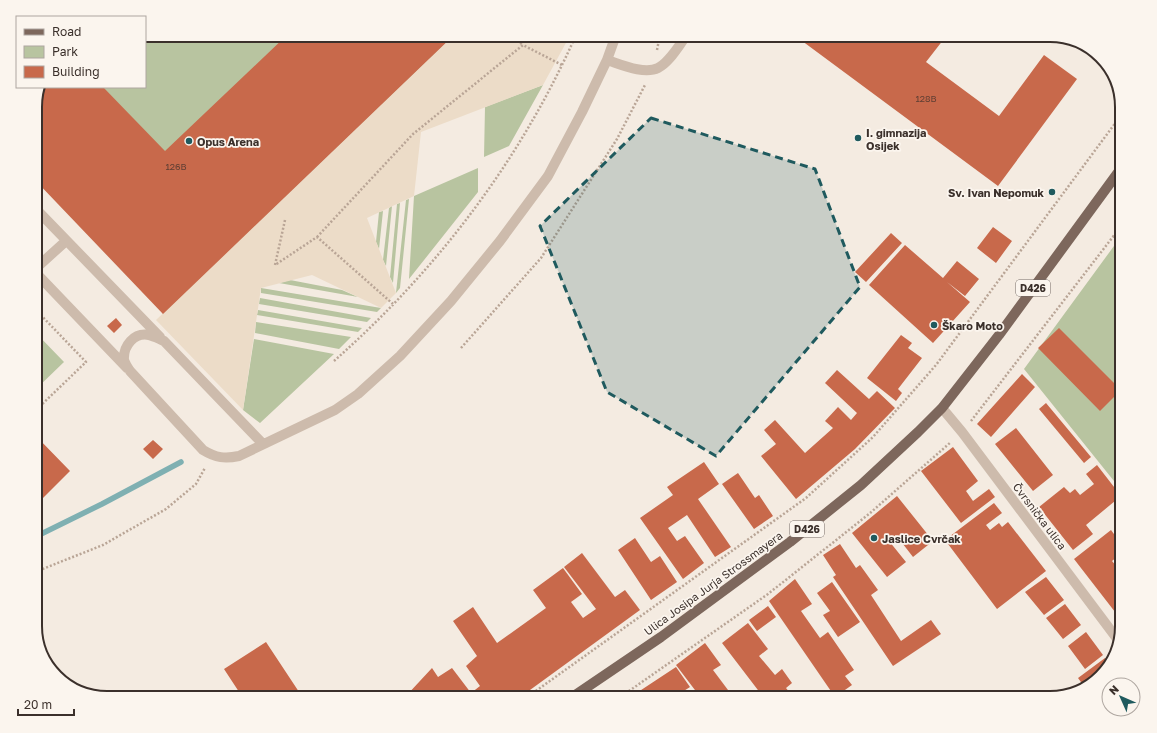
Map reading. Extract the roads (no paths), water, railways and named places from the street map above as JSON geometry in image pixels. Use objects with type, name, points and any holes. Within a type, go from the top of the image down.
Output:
[{"type":"main road","name":"Ulica Josipa Jurja Strossmayera","points":[[581,691],[661,637],[835,507],[891,458],[942,408],[1115,176]]},
{"type":"street","points":[[42,278],[203,450],[212,456],[226,459],[239,456],[335,410],[358,394],[400,356],[450,301],[500,242],[548,176],[582,112],[607,60],[613,42]]},
{"type":"street","points":[[607,60],[644,70],[658,69],[666,62],[682,42]]},
{"type":"street","points":[[42,215],[263,444]]},
{"type":"street","points":[[42,264],[66,241]]},
{"type":"street","points":[[130,371],[124,360],[126,347],[132,339],[148,334],[164,341]]},
{"type":"street","name":"Čvrsnička ulica","points":[[942,408],[962,432],[1114,635]]},
{"type":"waterway","points":[[42,534],[181,462]]},
{"type":"place","name":"I. gimnazija Osijek","points":[[858,138]]},
{"type":"place","name":"Opus Arena","points":[[189,141]]},
{"type":"place","name":"Sv. Ivan Nepomuk","points":[[1052,192]]},
{"type":"place","name":"Škaro Moto","points":[[934,325]]},
{"type":"place","name":"Jaslice Cvrčak","points":[[874,538]]}]
